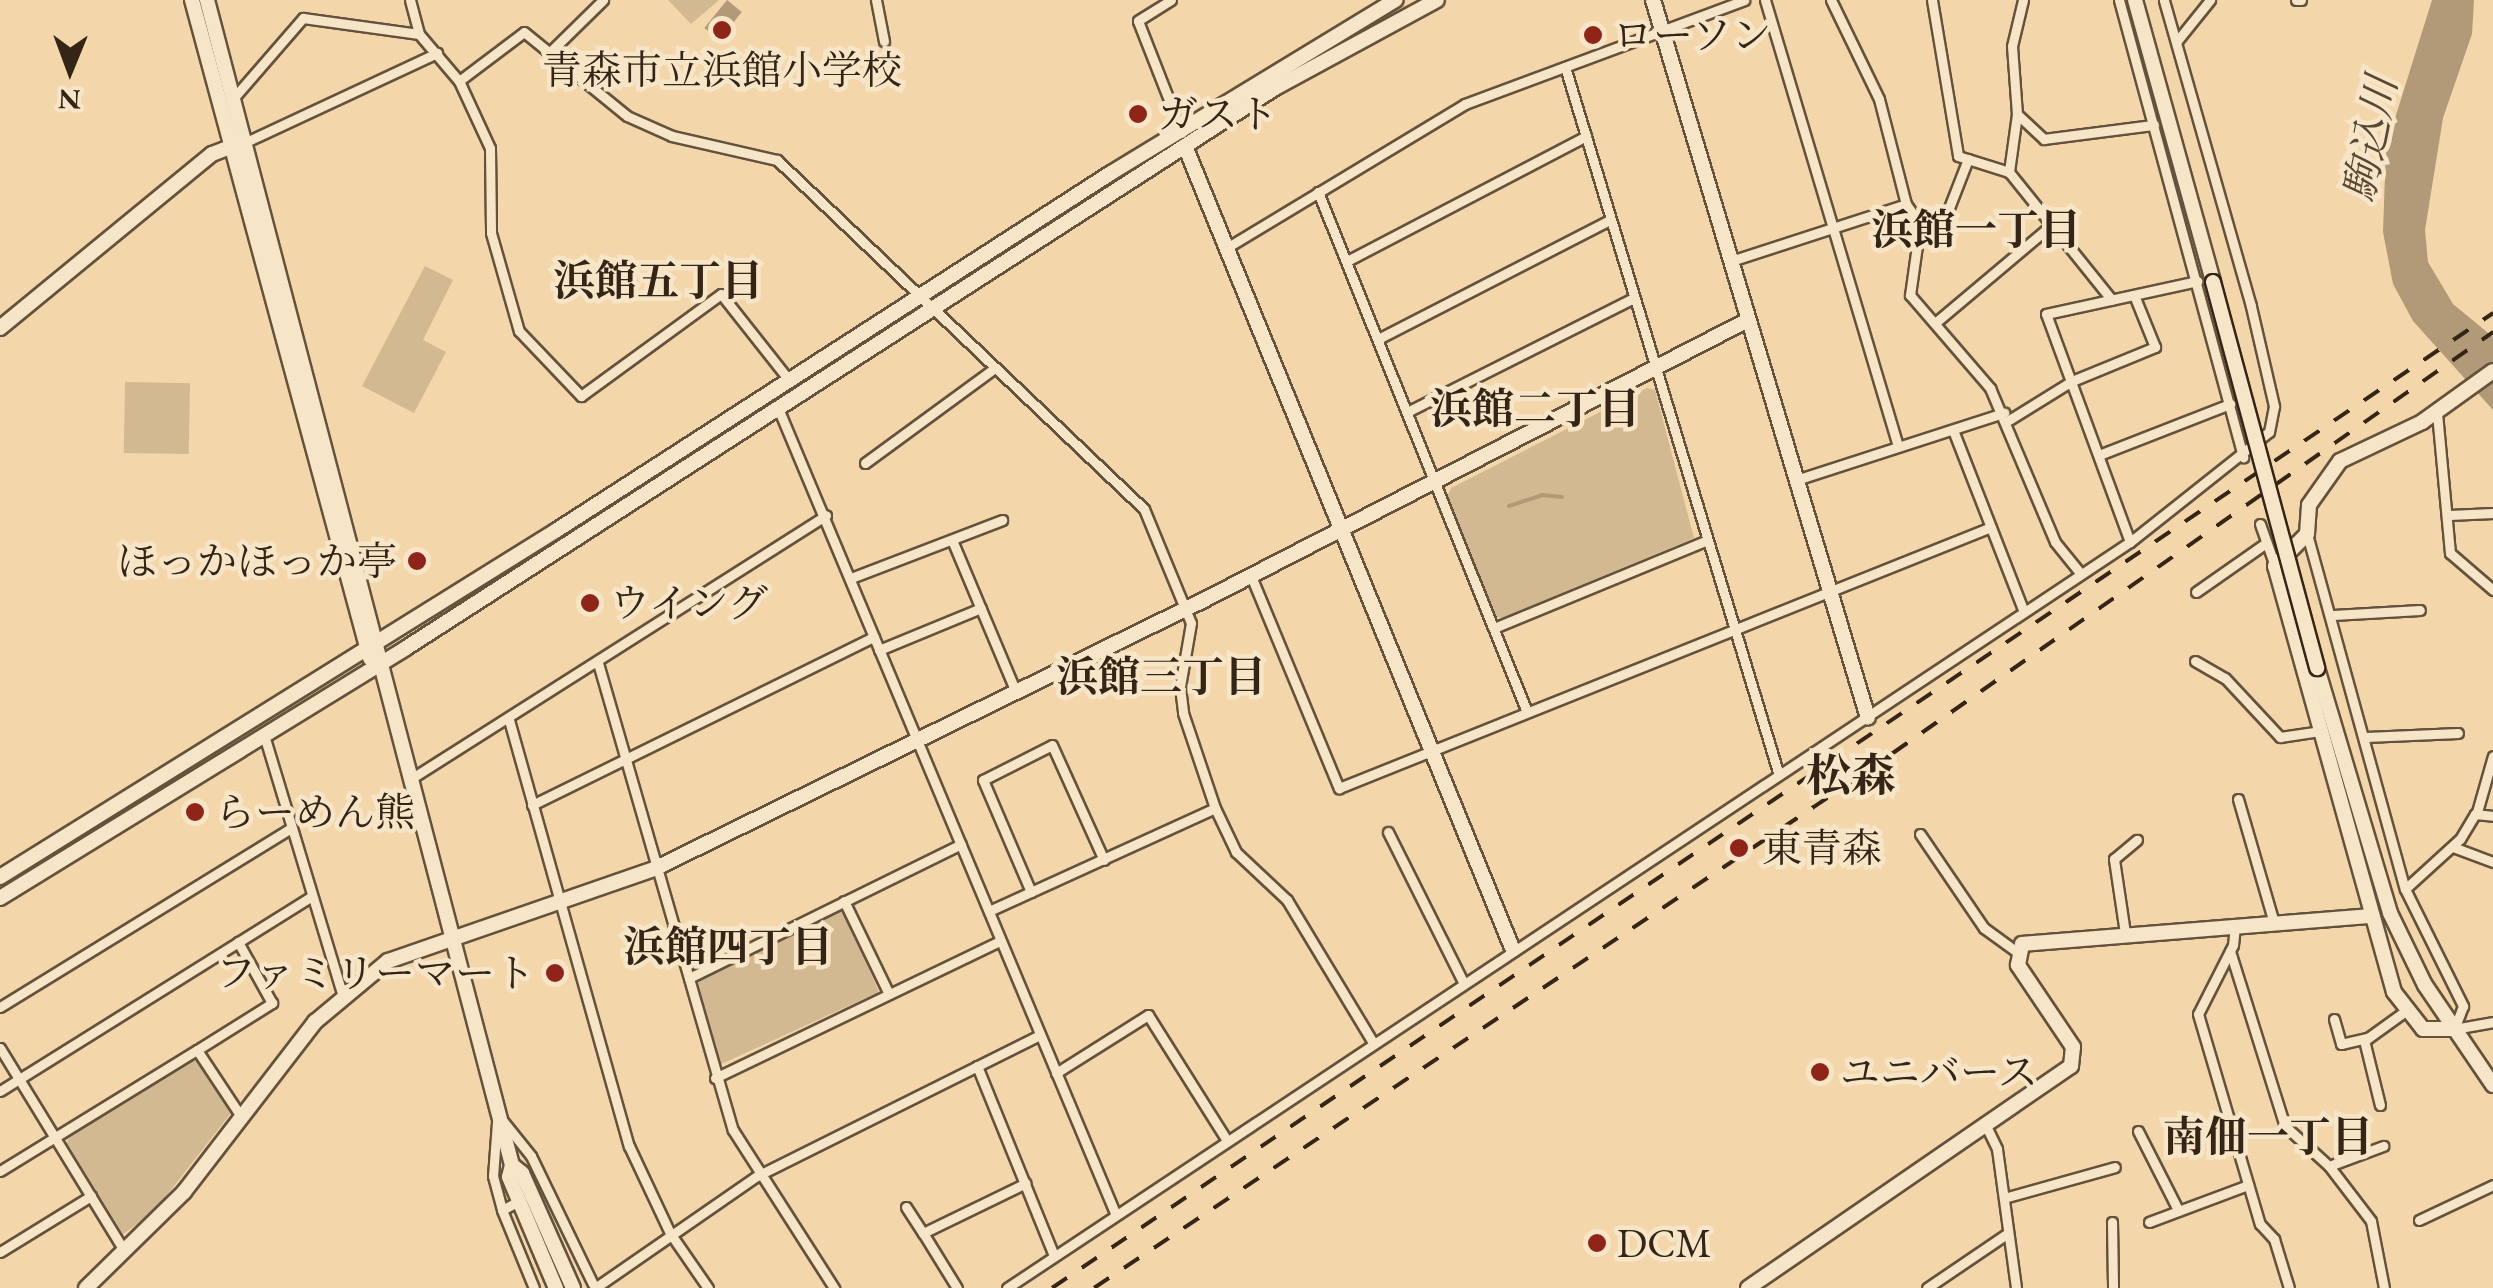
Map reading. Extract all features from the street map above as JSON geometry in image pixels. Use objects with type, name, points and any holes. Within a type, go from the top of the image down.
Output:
[{"type":"street","points":[[192,0],[222,110],[239,143]]},
{"type":"street","points":[[208,0],[235,98],[239,143],[512,1165],[517,1202],[573,1288]]},
{"type":"street","points":[[410,0],[419,34],[459,81],[490,148],[489,221],[519,331],[582,396],[721,294],[789,380]]},
{"type":"street","points":[[549,53],[603,0]]},
{"type":"street","points":[[876,0],[884,41]]},
{"type":"street","points":[[1171,0],[1138,21],[1513,950]]},
{"type":"street","points":[[0,898],[377,666],[938,307],[1183,138],[1396,0]]},
{"type":"street","points":[[0,876],[371,647],[923,294],[1183,138],[1335,52],[1437,0]]},
{"type":"street","points":[[1653,0],[1868,718]]},
{"type":"street","points":[[1228,247],[1422,126],[1564,66],[1744,0]]},
{"type":"street","points":[[1765,0],[1898,446]]},
{"type":"street","points":[[1831,0],[1880,99],[1906,204],[1920,224],[1910,296],[2007,416],[2055,542],[2081,574]]},
{"type":"street","points":[[1932,0],[1958,156],[2010,172],[2112,300]]},
{"type":"street","points":[[2010,172],[2017,114],[2012,46],[2023,0]]},
{"type":"street","points":[[2120,0],[2384,899],[2425,985],[2493,1085]]},
{"type":"street","points":[[2135,0],[2205,281],[2243,457]]},
{"type":"street","points":[[1007,1288],[1372,1040],[1778,772],[1868,718],[2130,542],[2243,457],[2275,424],[2274,406],[2164,0]]},
{"type":"street","points":[[2178,41],[2210,0]]},
{"type":"street","points":[[222,110],[303,18],[419,34]]},
{"type":"street","points":[[459,81],[524,32],[590,92],[642,122],[672,136],[777,160],[938,307],[1144,509],[1193,638],[1180,687],[1182,714],[1215,808],[1236,852],[1287,900],[1372,1040]]},
{"type":"street","points":[[0,328],[239,143],[436,52]]},
{"type":"street","points":[[1564,66],[1778,772]]},
{"type":"street","points":[[2017,114],[2044,139],[2154,125]]},
{"type":"street","points":[[1347,260],[1586,136]]},
{"type":"street","points":[[1947,213],[1968,159]]},
{"type":"street","points":[[1318,192],[1527,712]]},
{"type":"street","points":[[1731,261],[1906,204]]},
{"type":"street","points":[[1378,339],[1610,220]]},
{"type":"street","points":[[1935,323],[2050,226]]},
{"type":"street","points":[[2130,542],[2046,314],[2205,281]]},
{"type":"street","points":[[1796,480],[2007,416],[2072,381],[2155,348],[2134,295]]},
{"type":"street","points":[[1408,412],[1634,298]]},
{"type":"street","points":[[86,1288],[127,1254],[342,993],[388,961],[449,934],[560,906],[656,868],[1251,576],[1748,320]]},
{"type":"street","points":[[865,463],[996,368]]},
{"type":"street","points":[[2454,1029],[2463,1012],[2461,1000],[2405,889],[2333,615],[2307,534],[2309,505],[2334,467],[2437,413],[2493,370]]},
{"type":"street","points":[[2099,455],[2230,404]]},
{"type":"street","points":[[778,408],[1116,1214]]},
{"type":"street","points":[[2437,413],[2451,556],[2493,590]]},
{"type":"street","points":[[1953,430],[2024,612]]},
{"type":"street","points":[[2449,515],[2493,513]]},
{"type":"street","points":[[407,782],[598,664],[826,515]]},
{"type":"street","points":[[851,578],[1002,520]]},
{"type":"street","points":[[2260,524],[2371,916],[2404,1012],[2424,1028],[2454,1029],[2493,1022]]},
{"type":"street","points":[[1251,576],[1339,788],[1991,526]]},
{"type":"street","points":[[2275,566],[2307,534]]},
{"type":"street","points":[[952,540],[1016,692]]},
{"type":"street","points":[[1494,628],[1707,540]]},
{"type":"street","points":[[2196,592],[2266,543]]},
{"type":"street","points":[[879,650],[981,608]]},
{"type":"street","points":[[2333,615],[2420,610]]},
{"type":"street","points":[[532,805],[874,637]]},
{"type":"street","points":[[2195,661],[2225,678],[2280,737],[2320,732]]},
{"type":"street","points":[[598,664],[715,1078],[758,1176],[834,1288]]},
{"type":"street","points":[[509,720],[628,1146],[670,1232],[708,1288]]},
{"type":"street","points":[[2366,736],[2458,733]]},
{"type":"street","points":[[264,735],[342,993]]},
{"type":"street","points":[[1031,892],[982,780],[1052,745],[1104,860]]},
{"type":"street","points":[[2405,889],[2453,846],[2477,812],[2493,756]]},
{"type":"street","points":[[2238,799],[2274,923]]},
{"type":"street","points":[[989,911],[1215,808]]},
{"type":"street","points":[[2477,812],[2493,816]]},
{"type":"street","points":[[0,1006],[291,828]]},
{"type":"street","points":[[1388,832],[1463,982]]},
{"type":"street","points":[[1748,1288],[1986,1126],[2074,1061],[2073,1047],[2018,965],[2017,952],[1984,928],[1920,834]]},
{"type":"street","points":[[2125,933],[2114,859],[2137,840]]},
{"type":"street","points":[[689,978],[962,844]]},
{"type":"street","points":[[2453,846],[2493,862]]},
{"type":"street","points":[[0,1091],[312,896]]},
{"type":"street","points":[[844,901],[890,994]]},
{"type":"street","points":[[2017,952],[2032,940],[2371,916]]},
{"type":"street","points":[[2235,926],[2230,951],[2198,1014],[2248,1185],[2289,1288]]},
{"type":"street","points":[[715,1078],[1000,940]]},
{"type":"street","points":[[0,1171],[272,1003],[238,942]]},
{"type":"street","points":[[2230,951],[2285,1126],[2328,1166],[2374,1227],[2384,1288]]},
{"type":"street","points":[[2334,1019],[2339,1043],[2364,1040],[2404,1012]]},
{"type":"street","points":[[1056,1073],[1148,1015],[1226,1139]]},
{"type":"street","points":[[498,1114],[531,1156],[562,1232],[594,1286],[758,1176],[1040,1035]]},
{"type":"street","points":[[2364,1040],[2380,1105]]},
{"type":"street","points":[[0,1048],[127,1254]]},
{"type":"street","points":[[197,1050],[242,1118]]},
{"type":"street","points":[[978,1066],[1054,1256]]},
{"type":"street","points":[[498,1114],[493,1176],[502,1210],[534,1288]]},
{"type":"street","points":[[1986,1126],[2004,1198],[2016,1288]]},
{"type":"street","points":[[2138,1131],[2178,1210]]},
{"type":"street","points":[[2328,1166],[2384,1146]]},
{"type":"street","points":[[512,1165],[522,1173],[532,1221],[556,1288]]},
{"type":"street","points":[[2004,1198],[2115,1167]]},
{"type":"street","points":[[923,1233],[1026,1183]]},
{"type":"street","points":[[2149,1222],[2248,1185]]},
{"type":"street","points":[[2419,1220],[2493,1186]]},
{"type":"street","points":[[0,1252],[91,1196]]},
{"type":"street","points":[[502,1210],[517,1202]]},
{"type":"street","points":[[906,1207],[957,1288]]},
{"type":"street","points":[[2112,1222],[2113,1288]]},
{"type":"street","points":[[1927,1288],[2008,1233]]},
{"type":"shaded area","points":[[668,0],[719,0],[691,24]]},
{"type":"shaded area","points":[[727,0],[742,12],[719,40],[704,28]]},
{"type":"shaded area","points":[[2432,0],[2474,0],[2472,34],[2443,118],[2425,230],[2428,262],[2453,304],[2493,337],[2493,410],[2413,321],[2393,284],[2383,232],[2386,147]]},
{"type":"shaded area","points":[[425,266],[453,280],[423,340],[446,352],[414,413],[362,386]]},
{"type":"shaded area","points":[[125,382],[190,383],[189,454],[124,453]]},
{"type":"shaded area","points":[[1647,388],[1655,390],[1694,538],[1502,618],[1493,616],[1447,497],[1451,488]]},
{"type":"shaded area","points":[[838,911],[845,914],[879,992],[719,1065],[696,986],[700,980]]},
{"type":"shaded area","points":[[192,1060],[200,1062],[231,1113],[153,1213],[123,1234],[67,1143],[69,1135]]},
{"type":"waterway","points":[[1509,506],[1542,495],[1562,497]]},
{"type":"railway","points":[[1052,1288],[2493,313]]},
{"type":"railway","points":[[1094,1288],[1863,774],[2493,332]]},
{"type":"place","name":"青森市立浜館小学校","points":[[722,30]]},
{"type":"place","name":"ローソン","points":[[1593,35]]},
{"type":"place","name":"ガスト","points":[[1138,114]]},
{"type":"place","name":"ほっかほっか亭","points":[[417,561]]},
{"type":"place","name":"ウイング","points":[[590,603]]},
{"type":"place","name":"らーめん熊","points":[[195,812]]},
{"type":"place","name":"東青森","points":[[1739,848]]},
{"type":"place","name":"ファミリーマート","points":[[555,973]]},
{"type":"place","name":"ユニバース","points":[[1820,1072]]},
{"type":"place","name":"DCM","points":[[1597,1243]]},
{"type":"district","name":"浜館一丁目","points":[[1976,230]]},
{"type":"district","name":"浜館五丁目","points":[[658,281]]},
{"type":"district","name":"浜館二丁目","points":[[1535,409]]},
{"type":"district","name":"浜館三丁目","points":[[1161,677]]},
{"type":"district","name":"松森","points":[[1851,776]]},
{"type":"district","name":"浜館四丁目","points":[[728,947]]},
{"type":"district","name":"南佃一丁目","points":[[2268,1137]]},
{"type":"water label","name":"駒込川","points":[[2371,139]]}]
